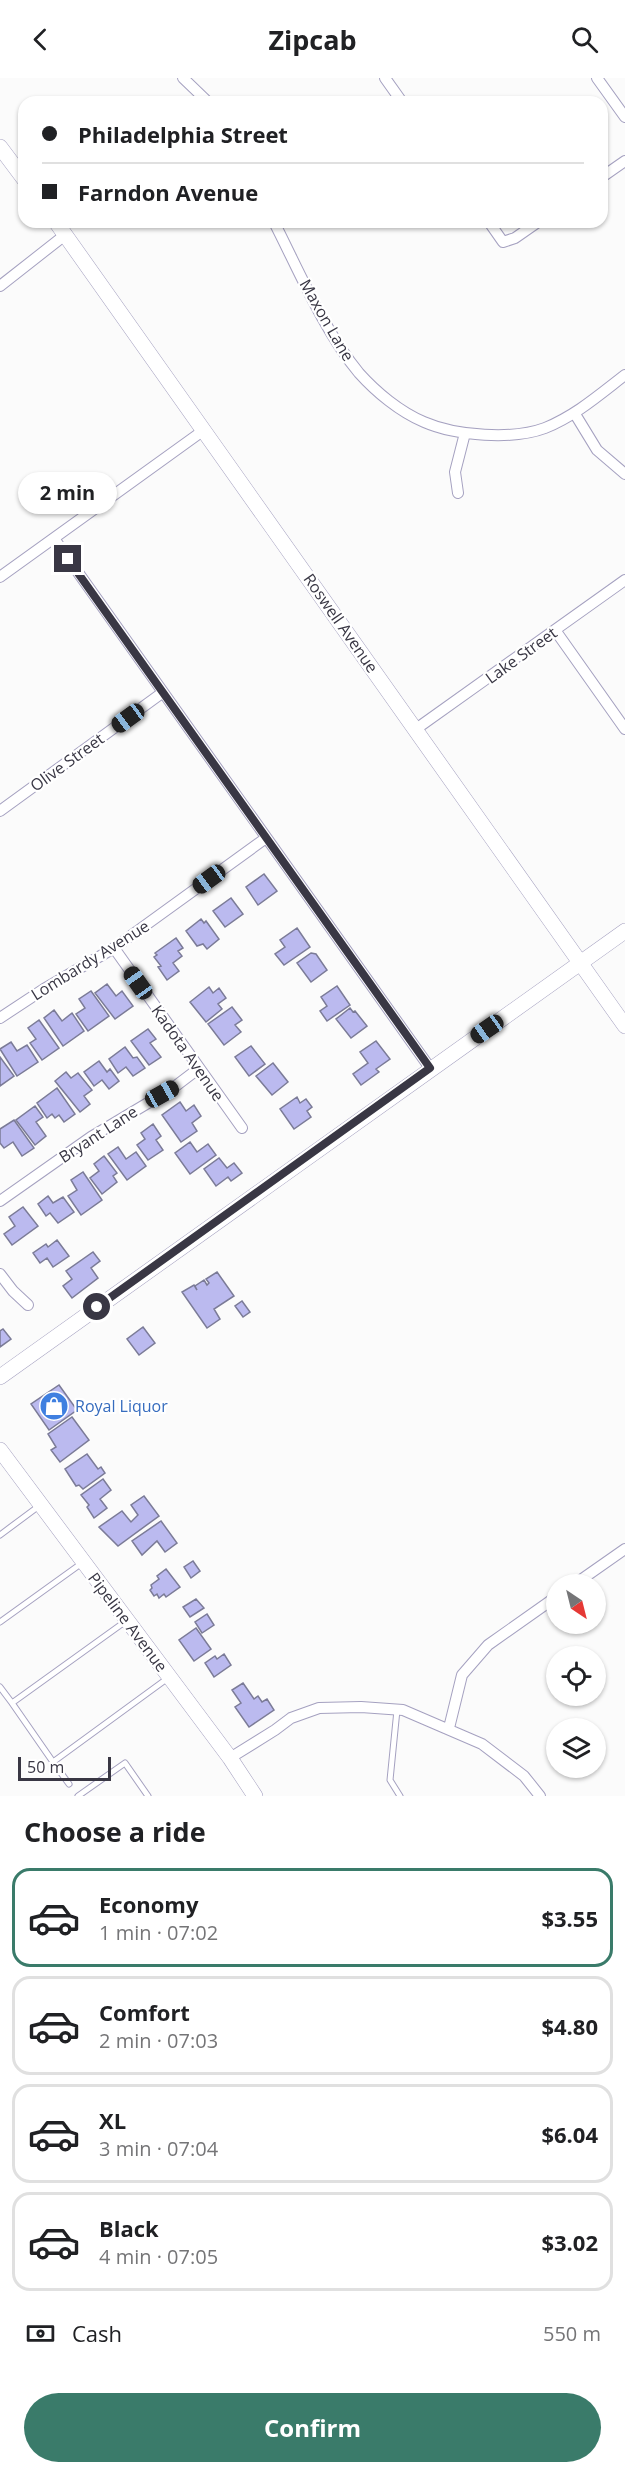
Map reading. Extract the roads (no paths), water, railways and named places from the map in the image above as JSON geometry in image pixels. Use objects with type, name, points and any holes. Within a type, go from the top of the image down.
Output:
[{"type":"street","points":[[183,78],[202,96]]},
{"type":"street","points":[[385,78],[398,96]]},
{"type":"street","points":[[597,78],[625,117]]},
{"type":"street","points":[[0,147],[18,171]]},
{"type":"street","points":[[608,173],[625,161]]},
{"type":"street","name":"Roswell Avenue","points":[[60,228],[625,1026]]},
{"type":"street","name":"Maxon Lane","points":[[277,228],[321,313],[358,371],[398,408],[424,423],[465,433],[509,435],[542,429],[575,414],[625,375]]},
{"type":"street","points":[[493,228],[503,242],[515,238],[529,228]]},
{"type":"street","points":[[0,286],[65,235]]},
{"type":"street","points":[[575,414],[597,450],[625,474]]},
{"type":"street","points":[[0,577],[55,540],[204,430]]},
{"type":"street","points":[[458,493],[455,472],[465,433]]},
{"type":"street","points":[[55,540],[430,1068]]},
{"type":"street","name":"Lake Street","points":[[416,729],[625,580]]},
{"type":"street","points":[[555,630],[625,729]]},
{"type":"street","name":"Olive Street","points":[[0,811],[162,693]]},
{"type":"street","name":"Lombardy Avenue","points":[[0,1018],[114,948],[266,838]]},
{"type":"street","points":[[0,1377],[625,931]]},
{"type":"street","name":"Kadota Avenue","points":[[114,948],[242,1128]]},
{"type":"street","name":"Bryant Lane","points":[[0,1201],[91,1137],[173,1088],[198,1069]]},
{"type":"street","points":[[0,1274],[28,1305]]},
{"type":"street","name":"Pipeline Avenue","points":[[0,1450],[230,1758],[255,1796]]},
{"type":"street","points":[[589,1574],[625,1549]]},
{"type":"street","points":[[449,1728],[462,1675],[488,1645],[546,1604]]},
{"type":"street","points":[[230,1758],[291,1718],[319,1708],[361,1707],[397,1710],[449,1728],[482,1744],[524,1776],[540,1796]]},
{"type":"lane","points":[[0,1535],[41,1505]]},
{"type":"lane","points":[[0,1622],[83,1562]]},
{"type":"lane","points":[[12,1703],[127,1620]]},
{"type":"lane","points":[[53,1762],[169,1677]]},
{"type":"lane","points":[[0,1687],[69,1784]]},
{"type":"lane","points":[[397,1710],[390,1780],[400,1796]]},
{"type":"lane","points":[[78,1796],[125,1763],[148,1796]]},
{"type":"place","name":"Royal Liquor","points":[[54,1406]]}]
